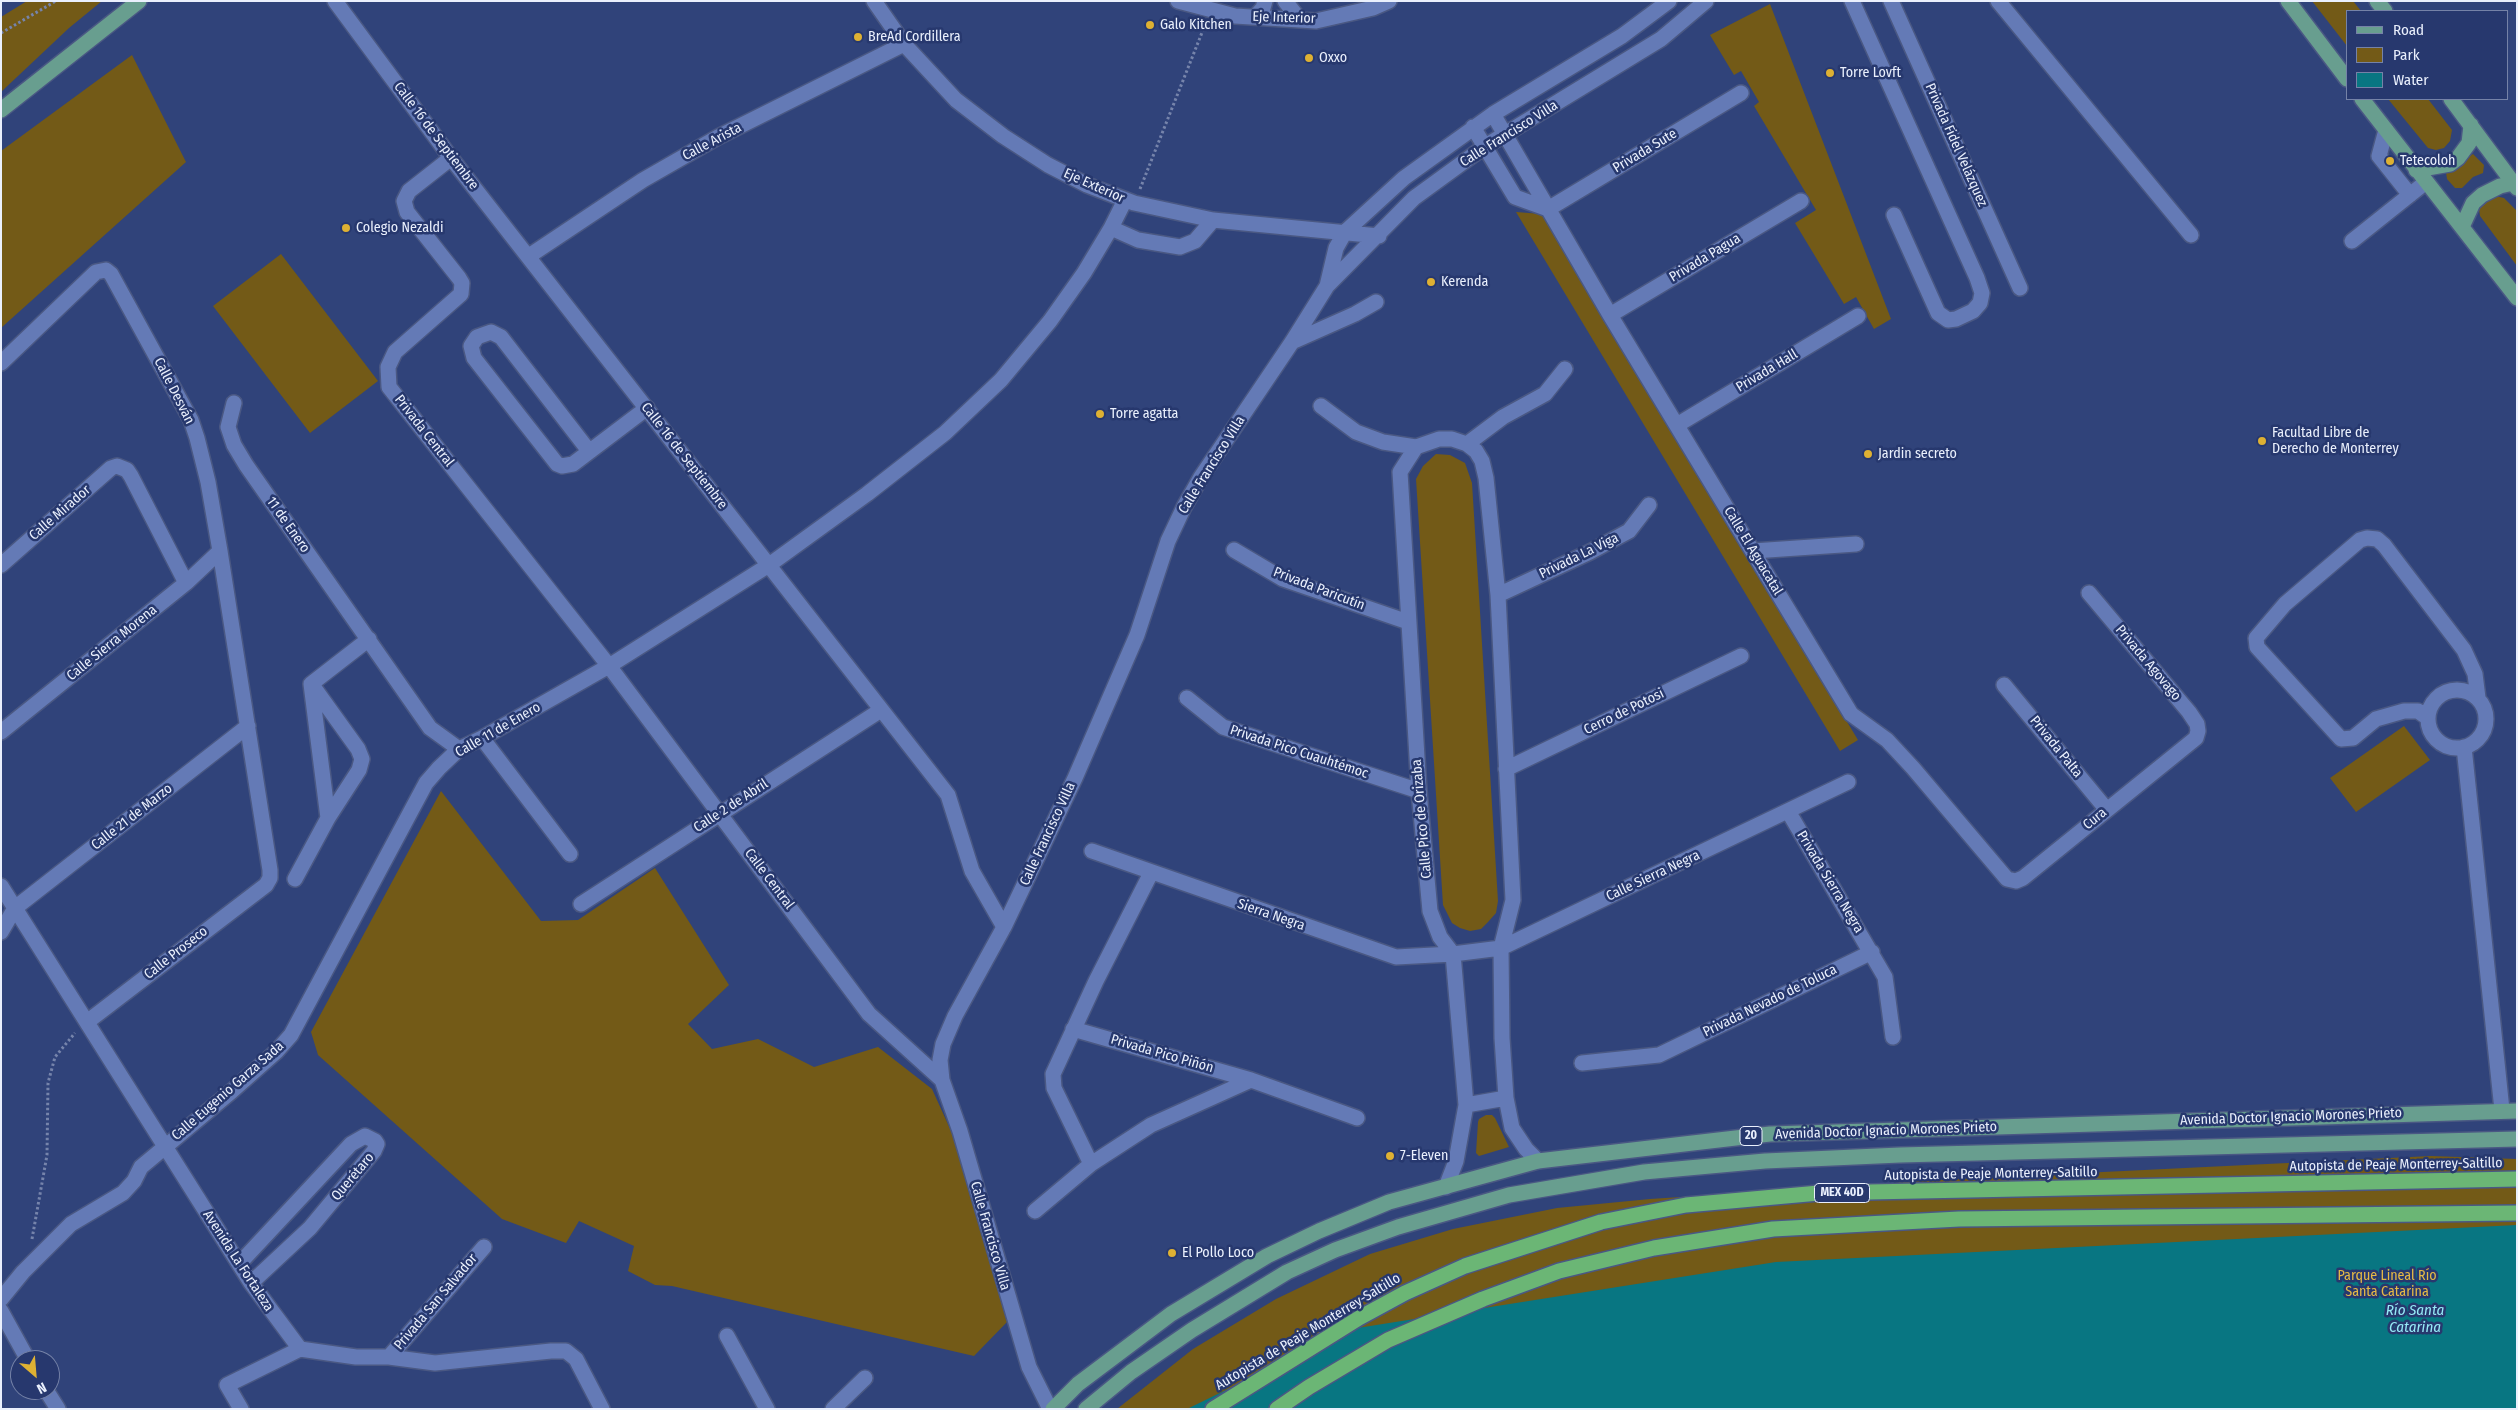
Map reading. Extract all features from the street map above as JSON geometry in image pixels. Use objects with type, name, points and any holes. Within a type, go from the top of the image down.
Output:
[{"type":"highway","name":"Autopista de Peaje Monterrey-Saltillo","points":[[1214,1409],[1359,1318],[1405,1292],[1456,1270],[1601,1222],[1686,1205],[1819,1194],[2517,1179]]},
{"type":"highway","points":[[1277,1409],[1309,1387],[1388,1340],[1483,1299],[1559,1271],[1654,1248],[1773,1229],[1959,1219],[2517,1213]]},
{"type":"main road","points":[[1,110],[139,1]]},
{"type":"main road","points":[[2288,1],[2346,77]]},
{"type":"main road","points":[[2363,100],[2517,298]]},
{"type":"main road","points":[[2452,100],[2515,186]]},
{"type":"main road","points":[[2416,170],[2450,164],[2458,158],[2469,143],[2471,125]]},
{"type":"main road","points":[[2462,227],[2473,203],[2482,195],[2500,186],[2515,186]]},
{"type":"main road","name":"Avenida Doctor Ignacio Morones Prieto","points":[[1051,1409],[1078,1384],[1171,1314],[1268,1256],[1319,1231],[1389,1202],[1538,1161],[1770,1134],[2510,1111]]},
{"type":"main road","name":"Avenida Doctor Ignacio Morones Prieto","points":[[1086,1409],[1131,1372],[1192,1330],[1287,1272],[1335,1250],[1398,1227],[1509,1195],[1644,1172],[1765,1161],[1900,1154],[2517,1139]]},
{"type":"street","name":"Calle 16 de Septiembre","points":[[334,1],[452,158],[948,795],[972,871],[1004,927]]},
{"type":"street","name":"Eje Exterior","points":[[874,1],[904,44],[956,100],[978,119],[1048,165],[1087,185],[1130,202],[1212,220],[1317,232],[1345,232],[1379,236]]},
{"type":"street","name":"Eje Interior","points":[[1178,1],[1236,16],[1316,21],[1373,8],[1390,1]]},
{"type":"street","points":[[1255,18],[1263,8],[1265,1]]},
{"type":"street","points":[[1285,1],[1300,20]]},
{"type":"street","name":"Calle Francisco Villa","points":[[1327,286],[1336,248],[1345,232],[1404,178],[1472,127],[1622,36],[1669,1]]},
{"type":"street","name":"Calle Francisco Villa","points":[[1051,1409],[1029,1366],[960,1131],[942,1080],[940,1060],[943,1044],[955,1016],[1004,927],[1074,778],[1136,635],[1168,541],[1184,506],[1201,477],[1292,342],[1327,286],[1379,236],[1414,198],[1484,147],[1661,40],[1706,1]]},
{"type":"street","points":[[1852,1],[1982,293],[1980,303],[1973,312],[1948,320],[1938,313],[1894,215]]},
{"type":"street","name":"Privada Fidel Velázquez","points":[[1891,1],[2020,288]]},
{"type":"street","points":[[1998,1],[2191,235]]},
{"type":"street","name":"Calle Arista","points":[[529,256],[643,180],[718,137],[904,44]]},
{"type":"street","name":"Privada Sute","points":[[1548,209],[1741,93]]},
{"type":"street","name":"Calle El Aguacatal","points":[[1493,114],[1610,315],[1851,714],[1887,740],[1994,864]]},
{"type":"street","points":[[1472,127],[1515,197],[1548,209]]},
{"type":"street","points":[[2386,130],[2379,156],[2410,195]]},
{"type":"street","name":"Privada Central","points":[[452,158],[410,191],[404,201],[407,212],[459,278],[462,283],[461,294],[395,352],[388,367],[389,387],[609,666]]},
{"type":"street","points":[[2352,241],[2426,182]]},
{"type":"street","name":"Privada Pagua","points":[[1610,315],[1801,201]]},
{"type":"street","name":"Calle 11 de Enero","points":[[291,1035],[426,783],[438,768],[459,749],[482,738],[609,666],[769,565],[867,494],[945,433],[1001,380],[1050,321],[1130,202]]},
{"type":"street","points":[[1111,228],[1138,240],[1180,247],[1195,241],[1212,220]]},
{"type":"street","name":"Calle Desván","points":[[1,362],[96,272],[106,270],[191,420],[208,482],[220,551],[270,870],[270,878],[266,885]]},
{"type":"street","points":[[1292,342],[1355,314],[1376,302]]},
{"type":"street","name":"Privada Hall","points":[[1677,425],[1858,316]]},
{"type":"street","points":[[589,451],[500,337],[491,332],[477,336],[471,346],[474,358],[552,461],[562,466],[568,466],[589,451],[647,408]]},
{"type":"street","points":[[1467,444],[1503,417],[1545,394],[1565,369]]},
{"type":"street","name":"11 de Enero","points":[[234,403],[228,427],[234,445],[246,465],[430,728],[459,749]]},
{"type":"street","points":[[1321,406],[1356,432],[1384,442],[1416,447],[1439,438],[1452,439],[1467,444],[1479,456],[1486,478],[1498,595],[1513,900],[1501,948],[1502,1038],[1506,1098],[1512,1128],[1538,1161]]},
{"type":"street","name":"Calle Pico de Orizaba","points":[[1416,447],[1400,472],[1419,791],[1430,910],[1440,937],[1453,954]]},
{"type":"street","name":"Calle Mirador","points":[[1,565],[111,468],[121,466],[131,476],[186,583]]},
{"type":"street","name":"Privada La Viga","points":[[1498,595],[1590,552],[1629,531],[1649,505]]},
{"type":"street","points":[[2428,718],[2418,711],[2404,711],[2376,719],[2353,738],[2341,739],[2257,647],[2256,638],[2285,604],[2360,540],[2367,538],[2377,539],[2384,545],[2464,650],[2475,674],[2478,698]]},
{"type":"street","points":[[1753,551],[1856,544]]},
{"type":"street","name":"Privada Paricutín","points":[[1234,550],[1283,579],[1408,622]]},
{"type":"street","name":"Calle Sierra Morena","points":[[1,732],[186,583],[220,551]]},
{"type":"street","name":"Privada Agovago","points":[[2088,593],[2197,724],[2196,738]]},
{"type":"street","points":[[311,684],[369,639]]},
{"type":"street","name":"Cerro de Potosi","points":[[1506,769],[1741,656]]},
{"type":"street","name":"Calle Central","points":[[609,666],[869,1014],[942,1080]]},
{"type":"street","points":[[311,684],[328,818]]},
{"type":"street","points":[[295,878],[328,818],[359,770],[362,759],[358,749],[311,684]]},
{"type":"street","name":"Privada Palta","points":[[2004,685],[2107,810]]},
{"type":"street","points":[[2451,690],[2470,692],[2478,698],[2483,705],[2487,722],[2479,738],[2464,747],[2455,748],[2439,742],[2429,727],[2428,718],[2434,700],[2451,690]]},
{"type":"street","name":"Privada Pico Cuauhtémoc","points":[[1187,698],[1223,727],[1419,791]]},
{"type":"street","name":"Calle 2 de Abril","points":[[581,904],[881,710]]},
{"type":"street","name":"Calle 21 de Marzo","points":[[15,908],[248,726]]},
{"type":"street","points":[[482,738],[570,854]]},
{"type":"street","name":"Cura","points":[[1994,864],[2008,879],[2016,881],[2023,878],[2196,738]]},
{"type":"street","points":[[2464,747],[2510,1111]]},
{"type":"street","name":"Calle Sierra Negra","points":[[1453,954],[1501,948],[1848,782]]},
{"type":"street","name":"Privada Sierra Negra","points":[[1788,811],[1872,952]]},
{"type":"street","name":"Sierra Negra","points":[[1092,851],[1396,958],[1453,954]]},
{"type":"street","points":[[1091,1164],[1054,1088],[1053,1074],[1056,1063],[1151,873]]},
{"type":"street","name":"Calle Proseco","points":[[87,1022],[266,885]]},
{"type":"street","name":"Avenida La Fortaleza","points":[[1,886],[251,1283],[300,1349]]},
{"type":"street","points":[[1,932],[15,908]]},
{"type":"street","points":[[1872,952],[1884,977],[1893,1037]]},
{"type":"street","name":"Privada Nevado de Toluca","points":[[1582,1063],[1659,1055],[1872,952]]},
{"type":"street","points":[[1446,1186],[1456,1161],[1466,1105],[1453,954]]},
{"type":"street","name":"Privada Pico Piñón","points":[[1073,1029],[1251,1080],[1358,1118]]},
{"type":"street","name":"Calle Eugenio Garza Sada","points":[[1,1300],[23,1272],[71,1224],[123,1193],[134,1181],[141,1166],[232,1091],[276,1052],[291,1035]]},
{"type":"street","name":"Privada Pico Piñón","points":[[1035,1210],[1091,1164],[1151,1125],[1251,1080]]},
{"type":"street","points":[[1466,1105],[1506,1098]]},
{"type":"street","name":"Querétaro","points":[[239,1264],[351,1144],[365,1136],[375,1141],[377,1144],[374,1151],[310,1228],[251,1283]]},
{"type":"street","name":"Privada San Salvador","points":[[389,1357],[484,1247]]},
{"type":"street","points":[[1,1311],[22,1350]]},
{"type":"street","points":[[727,1336],[766,1409]]},
{"type":"street","points":[[242,1409],[227,1385],[300,1349],[356,1357],[389,1357],[435,1363],[551,1351],[566,1352],[576,1359],[602,1409]]},
{"type":"street","points":[[833,1409],[864,1378]]},
{"type":"path","points":[[1,33],[56,1]]},
{"type":"path","points":[[1130,202],[1210,10]]},
{"type":"path","points":[[23,1272],[32,1237],[47,1155],[48,1083],[55,1057],[68,1039],[87,1022]]},
{"type":"green space","points":[[27,1],[102,1],[69,28],[1,92],[1,17]]},
{"type":"green space","points":[[2312,1],[2353,1],[2360,10],[2346,10],[2346,45]]},
{"type":"green space","points":[[1770,4],[1891,319],[1874,329],[1856,297],[1844,304],[1795,223],[1816,210],[1754,106],[1759,102],[1741,71],[1734,75],[1710,35]]},
{"type":"green space","points":[[132,55],[186,162],[1,328],[1,151]]},
{"type":"green space","points":[[2389,100],[2429,100],[2452,130],[2450,141],[2444,148],[2436,150],[2428,148]]},
{"type":"green space","points":[[2473,154],[2484,165],[2483,173],[2473,177],[2462,188],[2455,188],[2447,179],[2446,172]]},
{"type":"green space","points":[[2495,196],[2504,198],[2517,211],[2517,266],[2480,216],[2479,209],[2482,202]]},
{"type":"green space","points":[[1516,212],[1542,214],[1858,740],[1840,751]]},
{"type":"green space","points":[[281,254],[378,381],[310,433],[213,306]]},
{"type":"green space","points":[[1436,454],[1450,455],[1465,463],[1472,483],[1498,901],[1496,913],[1488,922],[1481,929],[1470,931],[1452,923],[1443,905],[1416,479],[1423,466]]},
{"type":"green space","points":[[2404,726],[2430,760],[2356,812],[2330,778]]},
{"type":"green space","points":[[441,791],[541,921],[578,920],[655,868],[729,985],[688,1024],[712,1049],[758,1039],[814,1067],[878,1047],[932,1089],[952,1133],[1007,1322],[974,1356],[672,1286],[655,1285],[628,1271],[634,1246],[579,1221],[566,1243],[502,1219],[318,1055],[311,1032]]},
{"type":"green space","points":[[1486,1115],[1492,1115],[1495,1118],[1509,1147],[1479,1156],[1476,1153],[1478,1122],[1479,1119]]},
{"type":"green space","name":"Río Santa Catarina","points":[[2431,1156],[2517,1159],[2517,1409],[1117,1409],[1193,1349],[1276,1299],[1370,1254],[1453,1229],[1557,1208],[1650,1199],[1939,1180]]},
{"type":"water","name":"Río Santa Catarina","points":[[2517,1225],[2517,1409],[1187,1409],[1351,1329],[1776,1262]]},
{"type":"place","name":"Galo Kitchen","points":[[1150,25]]},
{"type":"place","name":"BreAd Cordillera","points":[[858,37]]},
{"type":"place","name":"Oxxo","points":[[1309,58]]},
{"type":"place","name":"Torre Lovft","points":[[1830,73]]},
{"type":"place","name":"Tetecoloh","points":[[2390,161]]},
{"type":"place","name":"Colegio Nezaldi","points":[[346,228]]},
{"type":"place","name":"Kerenda","points":[[1431,282]]},
{"type":"place","name":"Torre agatta","points":[[1100,414]]},
{"type":"place","name":"Facultad Libre de Derecho de Monterrey","points":[[2262,441]]},
{"type":"place","name":"Jardin secreto","points":[[1868,454]]},
{"type":"place","name":"7-Eleven","points":[[1390,1156]]},
{"type":"place","name":"El Pollo Loco","points":[[1172,1253]]},
{"type":"park label","name":"Parque Lineal Río Santa Catarina","points":[[2387,1284]]}]
